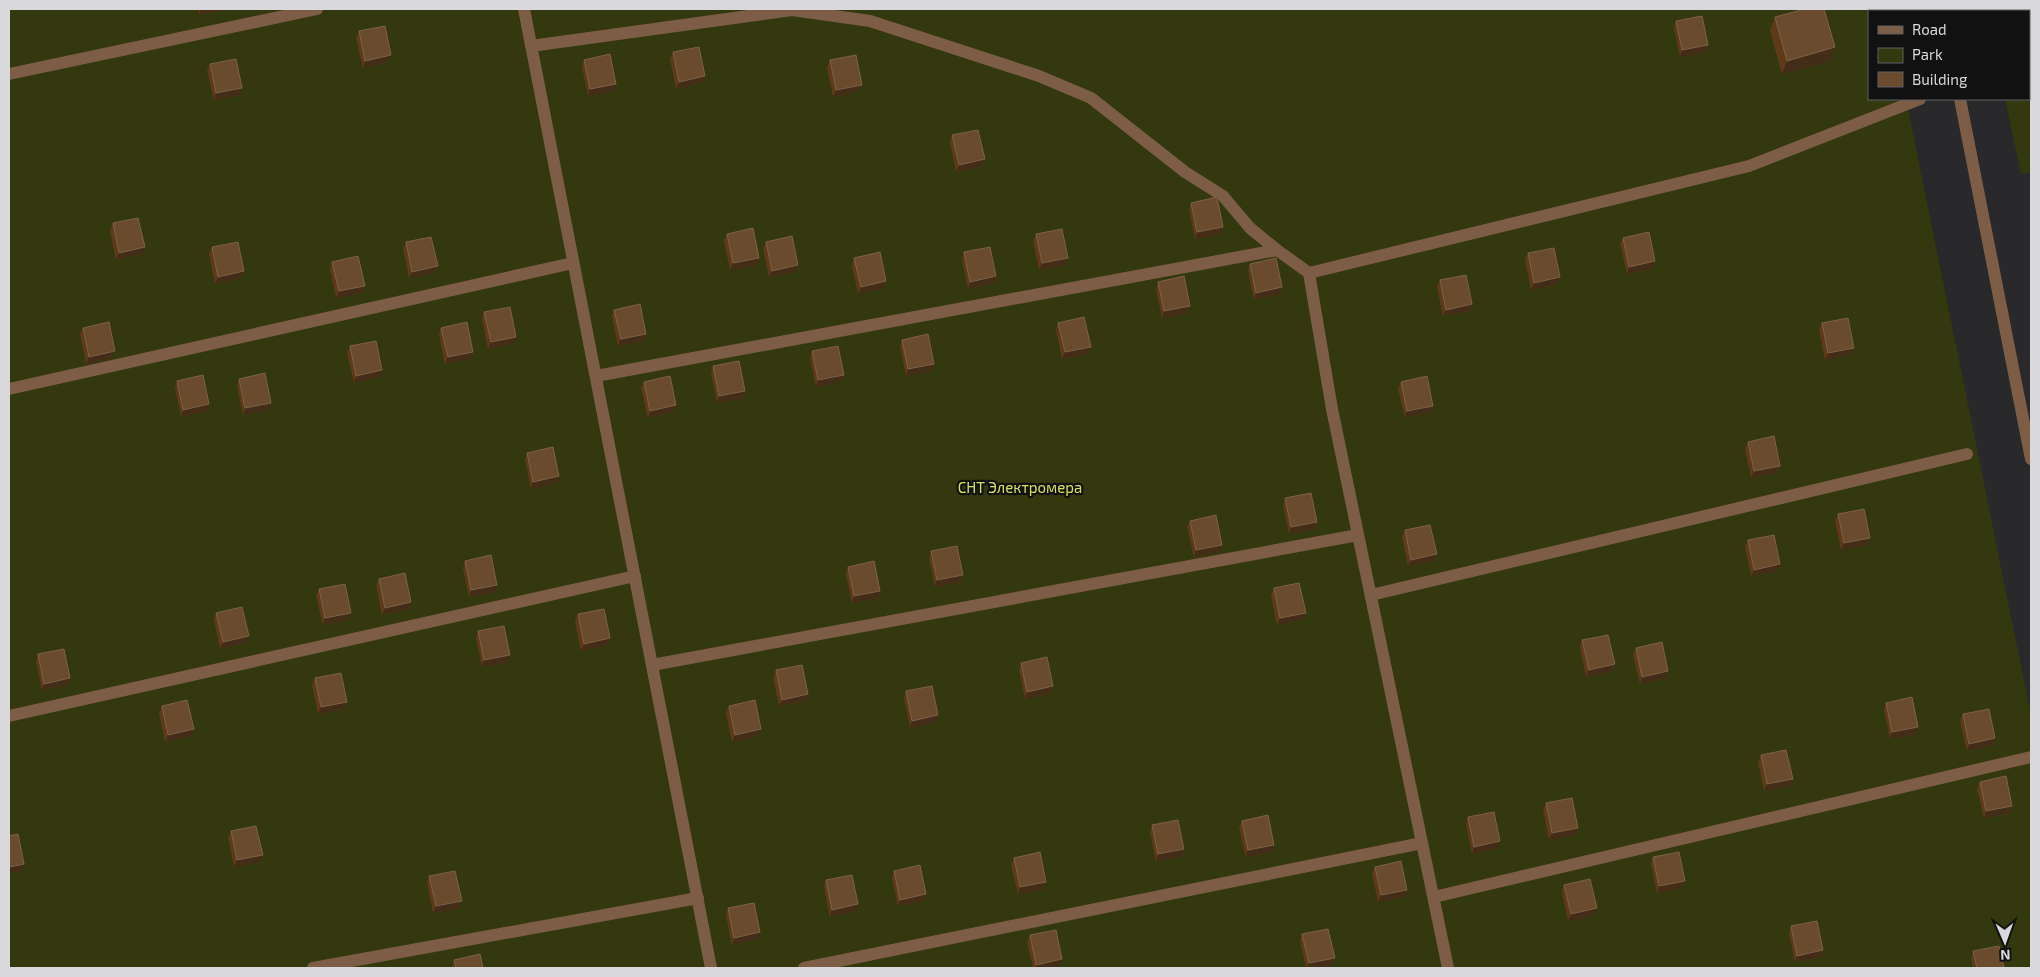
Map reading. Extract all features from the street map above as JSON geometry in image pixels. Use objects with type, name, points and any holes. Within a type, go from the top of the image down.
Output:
[{"type":"street","points":[[9,74],[317,9]]},
{"type":"street","points":[[524,9],[712,968]]},
{"type":"street","points":[[531,46],[792,10],[870,21],[1038,76],[1091,98],[1185,172],[1223,196],[1250,228],[1310,273],[1332,409],[1448,968]]},
{"type":"street","points":[[1310,273],[1749,166],[1917,100]]},
{"type":"street","points":[[1960,100],[2031,460]]},
{"type":"street","points":[[596,376],[1277,250]]},
{"type":"street","points":[[9,389],[573,263]]},
{"type":"street","points":[[1371,595],[1967,454]]},
{"type":"street","points":[[652,665],[1358,535]]},
{"type":"street","points":[[9,716],[635,576]]},
{"type":"street","points":[[1434,897],[2031,757]]},
{"type":"street","points":[[804,968],[1422,843]]},
{"type":"street","points":[[313,968],[698,898]]},
{"type":"green space","name":"СНТ Электромера","points":[[9,9],[1888,9],[1868,10],[1868,100],[1906,100],[2031,715],[2031,968],[9,968]]},
{"type":"green space","points":[[2031,9],[2031,172],[2021,174],[2005,100],[2030,100],[2030,10],[1986,10]]},
{"type":"building","points":[[1805,9],[1824,9],[1835,47],[1787,61],[1775,17]]},
{"type":"building","points":[[1702,16],[1708,45],[1682,50],[1676,21]]},
{"type":"building","points":[[385,26],[391,55],[365,61],[359,31]]},
{"type":"building","points":[[699,47],[705,76],[679,82],[673,52]]},
{"type":"building","points":[[610,54],[616,84],[590,89],[584,60]]},
{"type":"building","points":[[856,55],[862,85],[836,90],[830,60]]},
{"type":"building","points":[[236,59],[242,88],[216,93],[210,64]]},
{"type":"building","points":[[978,130],[985,159],[959,165],[952,135]]},
{"type":"building","points":[[1217,197],[1223,227],[1197,232],[1191,203]]},
{"type":"building","points":[[138,218],[145,247],[119,253],[113,223]]},
{"type":"building","points":[[753,228],[759,258],[733,263],[727,234]]},
{"type":"building","points":[[1062,229],[1068,258],[1042,263],[1036,234]]},
{"type":"building","points":[[1649,232],[1655,261],[1629,267],[1623,238]]},
{"type":"building","points":[[792,236],[798,265],[772,271],[766,242]]},
{"type":"building","points":[[431,237],[438,266],[412,272],[406,242]]},
{"type":"building","points":[[238,242],[244,271],[218,277],[212,247]]},
{"type":"building","points":[[990,247],[996,276],[970,282],[964,252]]},
{"type":"building","points":[[1554,248],[1560,277],[1534,283],[1528,253]]},
{"type":"building","points":[[880,252],[886,281],[861,287],[854,258]]},
{"type":"building","points":[[358,256],[365,286],[339,291],[332,262]]},
{"type":"building","points":[[1276,258],[1282,287],[1256,293],[1250,264]]},
{"type":"building","points":[[1466,275],[1472,304],[1446,310],[1440,280]]},
{"type":"building","points":[[1184,276],[1190,306],[1164,311],[1158,282]]},
{"type":"building","points":[[640,304],[646,334],[621,339],[614,310]]},
{"type":"building","points":[[510,307],[516,337],[491,342],[484,312]]},
{"type":"building","points":[[1084,317],[1091,347],[1065,352],[1058,323]]},
{"type":"building","points":[[1848,318],[1854,348],[1828,353],[1822,323]]},
{"type":"building","points":[[109,322],[115,351],[89,357],[83,328]]},
{"type":"building","points":[[467,322],[473,352],[448,357],[441,328]]},
{"type":"building","points":[[928,334],[934,364],[908,369],[902,340]]},
{"type":"building","points":[[376,341],[382,370],[356,376],[350,346]]},
{"type":"building","points":[[838,346],[844,375],[818,380],[812,351]]},
{"type":"building","points":[[739,361],[745,391],[719,396],[713,366]]},
{"type":"building","points":[[265,373],[271,403],[245,408],[239,379]]},
{"type":"building","points":[[203,375],[209,404],[183,410],[177,381]]},
{"type":"building","points":[[670,376],[676,405],[650,411],[644,382]]},
{"type":"building","points":[[1427,376],[1433,406],[1407,411],[1401,382]]},
{"type":"building","points":[[1774,436],[1780,466],[1754,471],[1748,442]]},
{"type":"building","points":[[553,447],[559,476],[533,482],[527,453]]},
{"type":"building","points":[[1311,493],[1317,522],[1291,527],[1285,498]]},
{"type":"building","points":[[1864,509],[1870,538],[1844,543],[1838,514]]},
{"type":"building","points":[[1216,515],[1222,545],[1196,550],[1190,521]]},
{"type":"building","points":[[1430,525],[1437,554],[1411,560],[1405,530]]},
{"type":"building","points":[[1774,535],[1780,564],[1754,570],[1748,540]]},
{"type":"building","points":[[957,546],[963,575],[937,580],[931,551]]},
{"type":"building","points":[[491,555],[497,585],[471,590],[465,561]]},
{"type":"building","points":[[874,561],[880,591],[854,596],[848,567]]},
{"type":"building","points":[[405,573],[411,602],[385,608],[379,579]]},
{"type":"building","points":[[1299,583],[1306,613],[1280,618],[1274,588]]},
{"type":"building","points":[[345,584],[351,613],[325,618],[319,589]]},
{"type":"building","points":[[242,607],[249,636],[223,642],[216,613]]},
{"type":"building","points":[[604,609],[610,638],[584,644],[578,614]]},
{"type":"building","points":[[504,626],[510,655],[484,660],[478,631]]},
{"type":"building","points":[[1608,635],[1615,664],[1589,670],[1582,640]]},
{"type":"building","points":[[1662,642],[1668,671],[1642,677],[1636,648]]},
{"type":"building","points":[[64,649],[70,678],[44,684],[38,654]]},
{"type":"building","points":[[1047,657],[1053,686],[1027,692],[1021,663]]},
{"type":"building","points":[[802,665],[808,694],[782,700],[776,670]]},
{"type":"building","points":[[341,673],[347,702],[321,707],[315,678]]},
{"type":"building","points":[[932,686],[938,715],[912,721],[906,691]]},
{"type":"building","points":[[1912,697],[1918,727],[1892,732],[1886,703]]},
{"type":"building","points":[[187,700],[194,729],[168,735],[162,706]]},
{"type":"building","points":[[755,700],[761,729],[735,735],[729,706]]},
{"type":"building","points":[[1989,709],[1995,738],[1969,744],[1963,714]]},
{"type":"building","points":[[1786,750],[1793,779],[1767,784],[1761,755]]},
{"type":"building","points":[[2006,776],[2012,806],[1986,811],[1980,782]]},
{"type":"building","points":[[1572,798],[1578,828],[1552,833],[1546,803]]},
{"type":"building","points":[[1494,812],[1500,841],[1474,847],[1468,817]]},
{"type":"building","points":[[1268,815],[1274,845],[1248,850],[1242,821]]},
{"type":"building","points":[[1178,820],[1184,849],[1158,854],[1152,825]]},
{"type":"building","points":[[256,826],[263,855],[237,860],[231,831]]},
{"type":"building","points":[[18,834],[24,864],[9,867],[9,836]]},
{"type":"building","points":[[1040,852],[1046,882],[1020,887],[1014,858]]},
{"type":"building","points":[[1679,852],[1685,881],[1659,886],[1653,857]]},
{"type":"building","points":[[1401,861],[1407,890],[1381,895],[1375,867]]},
{"type":"building","points":[[920,865],[926,894],[900,900],[894,871]]},
{"type":"building","points":[[455,871],[462,901],[436,906],[429,876]]},
{"type":"building","points":[[852,875],[858,904],[832,910],[826,880]]},
{"type":"building","points":[[1590,879],[1597,908],[1571,914],[1564,885]]},
{"type":"building","points":[[754,903],[760,932],[734,938],[728,908]]},
{"type":"building","points":[[1817,921],[1823,950],[1797,956],[1791,926]]},
{"type":"building","points":[[1328,929],[1335,958],[1309,963],[1302,934]]},
{"type":"building","points":[[1056,930],[1062,959],[1036,965],[1030,935]]},
{"type":"building","points":[[1999,946],[2004,968],[1977,968],[1973,951]]},
{"type":"building","points":[[480,954],[483,968],[456,968],[454,960]]}]
